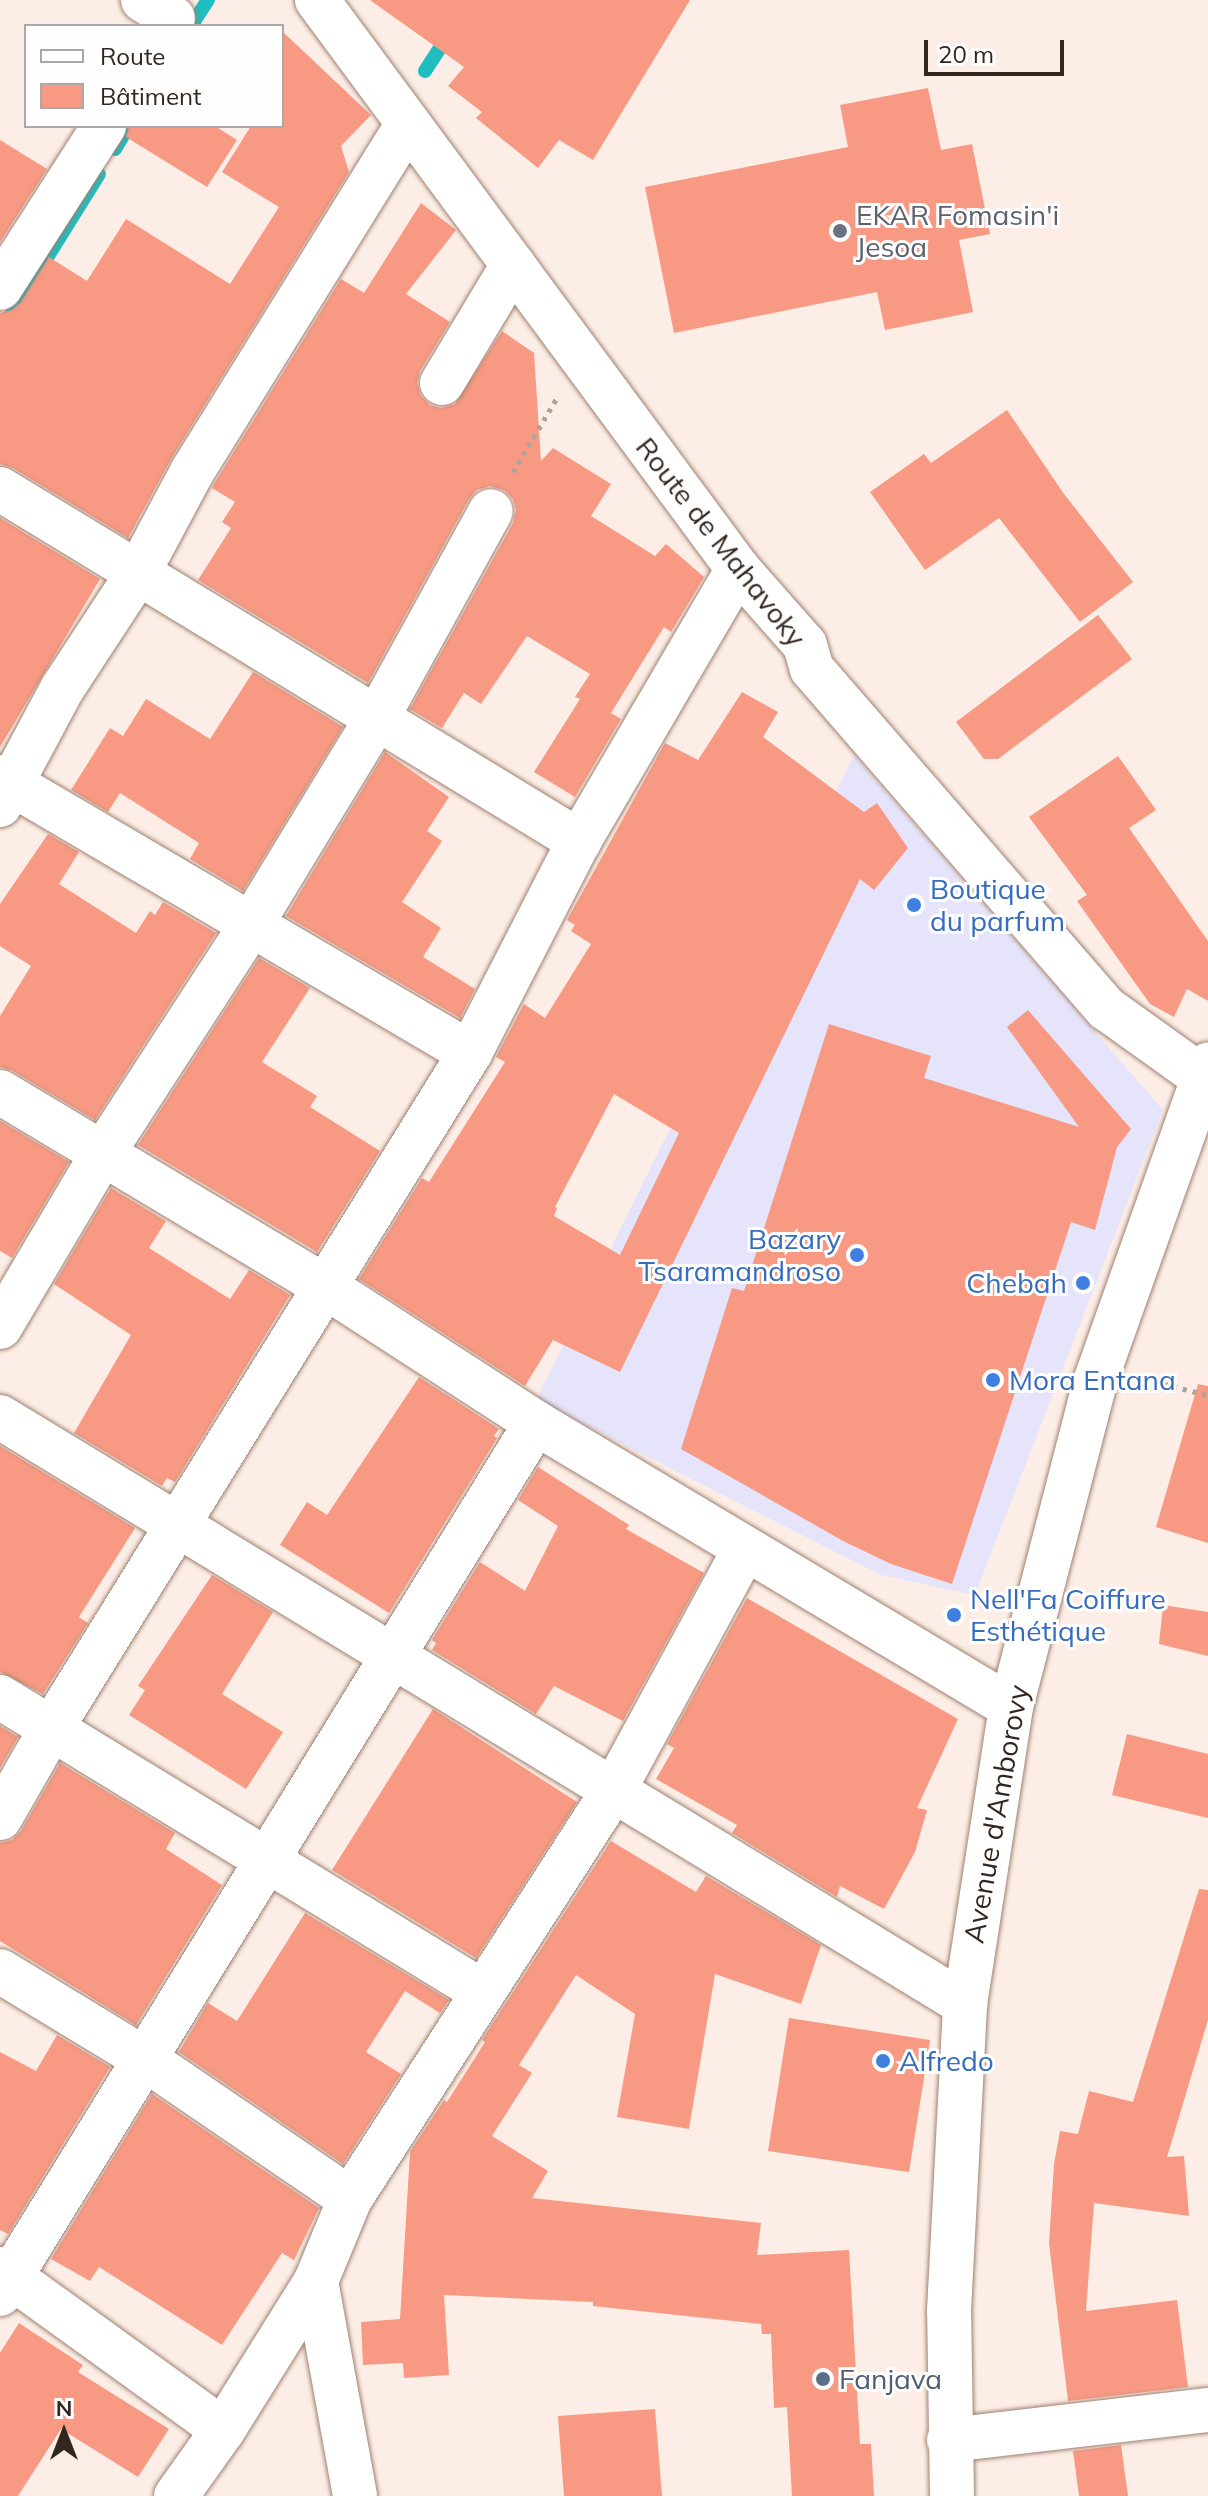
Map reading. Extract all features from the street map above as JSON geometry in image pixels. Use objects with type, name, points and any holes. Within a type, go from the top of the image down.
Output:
[{"type":"street","name":"Route de Mahavoky","points":[[317,0],[408,124],[500,287],[581,358],[738,569],[805,645],[812,669],[1107,1009],[1205,1070]]},
{"type":"street","points":[[408,124],[192,472],[138,573],[62,689],[4,789],[251,925],[470,1053]]},
{"type":"street","points":[[0,288],[103,128]]},
{"type":"street","points":[[442,383],[500,287]]},
{"type":"street","points":[[0,489],[579,841]]},
{"type":"street","points":[[0,1327],[103,1153],[251,925],[377,718],[491,511]]},
{"type":"street","points":[[0,1818],[51,1729],[470,1053],[579,841],[738,569]]},
{"type":"street","name":"Avenue d'Amborovy","points":[[952,2496],[949,2311],[965,2004],[1011,1707],[1101,1368],[1205,1070]]},
{"type":"street","points":[[0,1092],[326,1287],[536,1423],[1011,1707]]},
{"type":"street","points":[[0,1417],[965,2004]]},
{"type":"street","points":[[223,2430],[4,2279],[145,2059],[536,1423]]},
{"type":"street","points":[[176,2496],[223,2430],[316,2281],[350,2199],[614,1790],[745,1549]]},
{"type":"street","points":[[0,1697],[483,1992]]},
{"type":"street","points":[[0,1971],[145,2059],[350,2199]]},
{"type":"street","points":[[316,2281],[355,2496]]},
{"type":"street","points":[[949,2440],[1208,2410]]},
{"type":"path","points":[[491,511],[581,358]]},
{"type":"path","points":[[1101,1368],[1208,1395]]},
{"type":"shaded area","name":"Bazary Tsaramandroso","points":[[854,755],[1163,1110],[975,1595],[881,1575],[536,1400]]},
{"type":"building","points":[[370,0],[690,0],[593,160],[559,140],[538,168],[476,118],[482,112],[448,86],[464,67]]},
{"type":"building","points":[[284,33],[371,115],[341,146],[349,172],[171,459],[128,538],[13,468],[0,464],[0,313],[12,310],[21,302],[49,257],[87,281],[126,219],[230,284],[279,207],[222,172],[250,128],[284,128]]},
{"type":"building","points":[[928,88],[941,150],[972,144],[990,234],[959,240],[973,312],[885,330],[877,292],[674,333],[645,187],[848,147],[840,105]]},
{"type":"building","points":[[128,128],[218,128],[237,140],[207,187],[126,137]]},
{"type":"building","points":[[0,140],[47,169],[0,242]]},
{"type":"building","points":[[421,203],[456,230],[406,294],[450,322],[420,371],[417,383],[421,396],[430,405],[441,408],[455,404],[502,331],[534,353],[541,461],[553,448],[611,484],[591,516],[655,556],[666,544],[704,577],[671,632],[664,627],[611,713],[621,719],[575,797],[534,772],[580,699],[575,697],[590,674],[527,636],[481,704],[464,693],[442,728],[410,709],[513,523],[516,510],[513,499],[504,490],[490,486],[477,490],[469,499],[368,683],[198,580],[231,528],[222,522],[235,502],[212,488],[214,484],[341,279],[364,293]]},
{"type":"building","points":[[1007,410],[1064,494],[1133,582],[1080,622],[999,518],[925,570],[870,492],[924,454],[931,463]]},
{"type":"building","points":[[0,518],[100,579],[0,747]]},
{"type":"building","points":[[1098,615],[1132,659],[998,759],[984,759],[956,722]]},
{"type":"building","points":[[253,672],[343,727],[243,891],[190,859],[199,843],[120,793],[108,812],[71,790],[110,728],[123,736],[146,699],[210,739]]},
{"type":"building","points":[[742,692],[778,712],[763,737],[864,812],[877,803],[908,848],[874,890],[860,879],[620,1372],[553,1340],[525,1386],[359,1279],[422,1178],[429,1182],[505,1062],[496,1057],[524,1004],[545,1018],[591,944],[571,931],[575,925],[567,920],[665,743],[698,760]],"holes":[[[614,1094],[679,1133],[620,1255],[554,1216],[555,1207]]]},
{"type":"building","points":[[385,752],[449,797],[427,831],[442,841],[402,902],[441,928],[423,957],[475,989],[460,1018],[286,916]]},
{"type":"building","points":[[1118,756],[1156,810],[1129,828],[1208,941],[1208,1001],[1187,989],[1174,1017],[1150,1004],[1077,901],[1087,895],[1029,817]]},
{"type":"building","points":[[48,834],[79,852],[59,884],[136,933],[150,911],[155,915],[163,902],[216,933],[95,1120],[13,1071],[0,1067],[0,1016],[31,966],[0,946],[0,904]]},
{"type":"building","points":[[259,958],[310,988],[262,1062],[317,1096],[310,1107],[380,1151],[317,1252],[138,1145]]},
{"type":"building","points":[[1028,1010],[1131,1129],[1117,1147],[1095,1230],[1071,1222],[952,1584],[891,1564],[845,1542],[681,1449],[732,1288],[744,1291],[829,1024],[931,1056],[924,1078],[1079,1127],[1007,1027]]},
{"type":"building","points":[[0,1121],[69,1162],[12,1258],[0,1251]]},
{"type":"building","points":[[111,1188],[166,1221],[149,1248],[230,1299],[249,1270],[290,1295],[175,1482],[167,1478],[162,1486],[74,1433],[131,1335],[54,1284]]},
{"type":"building","points":[[419,1377],[499,1429],[494,1436],[497,1438],[389,1613],[280,1545],[307,1502],[327,1515]]},
{"type":"building","points":[[1198,1384],[1208,1386],[1208,1543],[1156,1527]]},
{"type":"building","points":[[0,1446],[135,1528],[79,1617],[88,1623],[43,1694],[0,1672]]},
{"type":"building","points":[[538,1467],[629,1525],[626,1529],[704,1573],[623,1721],[554,1686],[536,1714],[432,1650],[436,1643],[432,1640],[480,1562],[525,1591],[558,1526],[518,1500]]},
{"type":"building","points":[[212,1575],[273,1612],[222,1694],[283,1732],[246,1789],[129,1715],[145,1690],[138,1686]]},
{"type":"building","points":[[747,1598],[958,1719],[917,1808],[927,1810],[915,1852],[884,1909],[840,1886],[837,1897],[732,1833],[737,1825],[656,1779],[674,1748],[667,1744]]},
{"type":"building","points":[[1163,1605],[1208,1612],[1208,1656],[1159,1644]]},
{"type":"building","points":[[433,1709],[577,1802],[476,1958],[332,1870]]},
{"type":"building","points":[[0,1726],[18,1737],[0,1768]]},
{"type":"building","points":[[1127,1734],[1208,1754],[1208,1818],[1112,1795]]},
{"type":"building","points":[[60,1763],[175,1833],[166,1849],[222,1885],[136,2025],[0,1941],[0,1843],[12,1840],[21,1831]]},
{"type":"building","points":[[611,1841],[696,1892],[706,1876],[821,1945],[801,2004],[715,1974],[689,2129],[617,2117],[635,2014],[576,1975],[519,2065],[532,2073],[492,2136],[548,2171],[532,2198],[761,2223],[757,2255],[849,2250],[860,2444],[871,2444],[874,2496],[792,2496],[787,2407],[774,2408],[771,2334],[762,2334],[761,2324],[593,2306],[593,2302],[444,2295],[449,2375],[404,2378],[403,2363],[363,2365],[361,2322],[400,2319],[410,2152],[444,2100],[447,2102],[485,2042],[482,2040]]},
{"type":"building","points":[[1199,1889],[1208,1890],[1208,2020],[1167,2157],[1184,2156],[1189,2216],[1094,2203],[1086,2311],[1177,2300],[1188,2387],[1068,2401],[1049,2243],[1054,2164],[1060,2131],[1078,2134],[1089,2091],[1133,2102]]},
{"type":"building","points":[[305,1913],[449,2000],[440,2013],[405,1991],[366,2052],[401,2074],[343,2164],[179,2052],[208,2003],[237,2021]]},
{"type":"building","points":[[789,2018],[930,2040],[909,2172],[768,2151]]},
{"type":"building","points":[[57,2035],[110,2067],[8,2234],[0,2230],[0,2052],[36,2071]]},
{"type":"building","points":[[152,2094],[319,2208],[294,2260],[282,2253],[222,2345],[99,2267],[90,2281],[51,2259]]},
{"type":"building","points":[[19,2323],[83,2365],[78,2372],[169,2429],[138,2477],[61,2429],[18,2496],[0,2496],[0,2353]]},
{"type":"building","points":[[655,2409],[662,2496],[564,2496],[558,2416]]},
{"type":"building","points":[[1121,2445],[1128,2496],[1079,2496],[1073,2451]]},
{"type":"waterway","points":[[192,24],[208,0]]},
{"type":"waterway","points":[[425,71],[449,34]]},
{"type":"waterway","points":[[115,149],[128,128]]},
{"type":"waterway","points":[[0,333],[99,174]]},
{"type":"place","name":"EKAR Fomasin'i Jesoa","points":[[840,231]]},
{"type":"place","name":"Boutique du parfum","points":[[914,905]]},
{"type":"place","name":"Bazary Tsaramandroso","points":[[857,1255]]},
{"type":"place","name":"Chebah","points":[[1083,1283]]},
{"type":"place","name":"Mora Entana","points":[[993,1380]]},
{"type":"place","name":"Nell'Fa Coiffure Esthétique","points":[[954,1615]]},
{"type":"place","name":"Alfredo","points":[[883,2061]]},
{"type":"place","name":"Fanjava","points":[[823,2379]]}]
